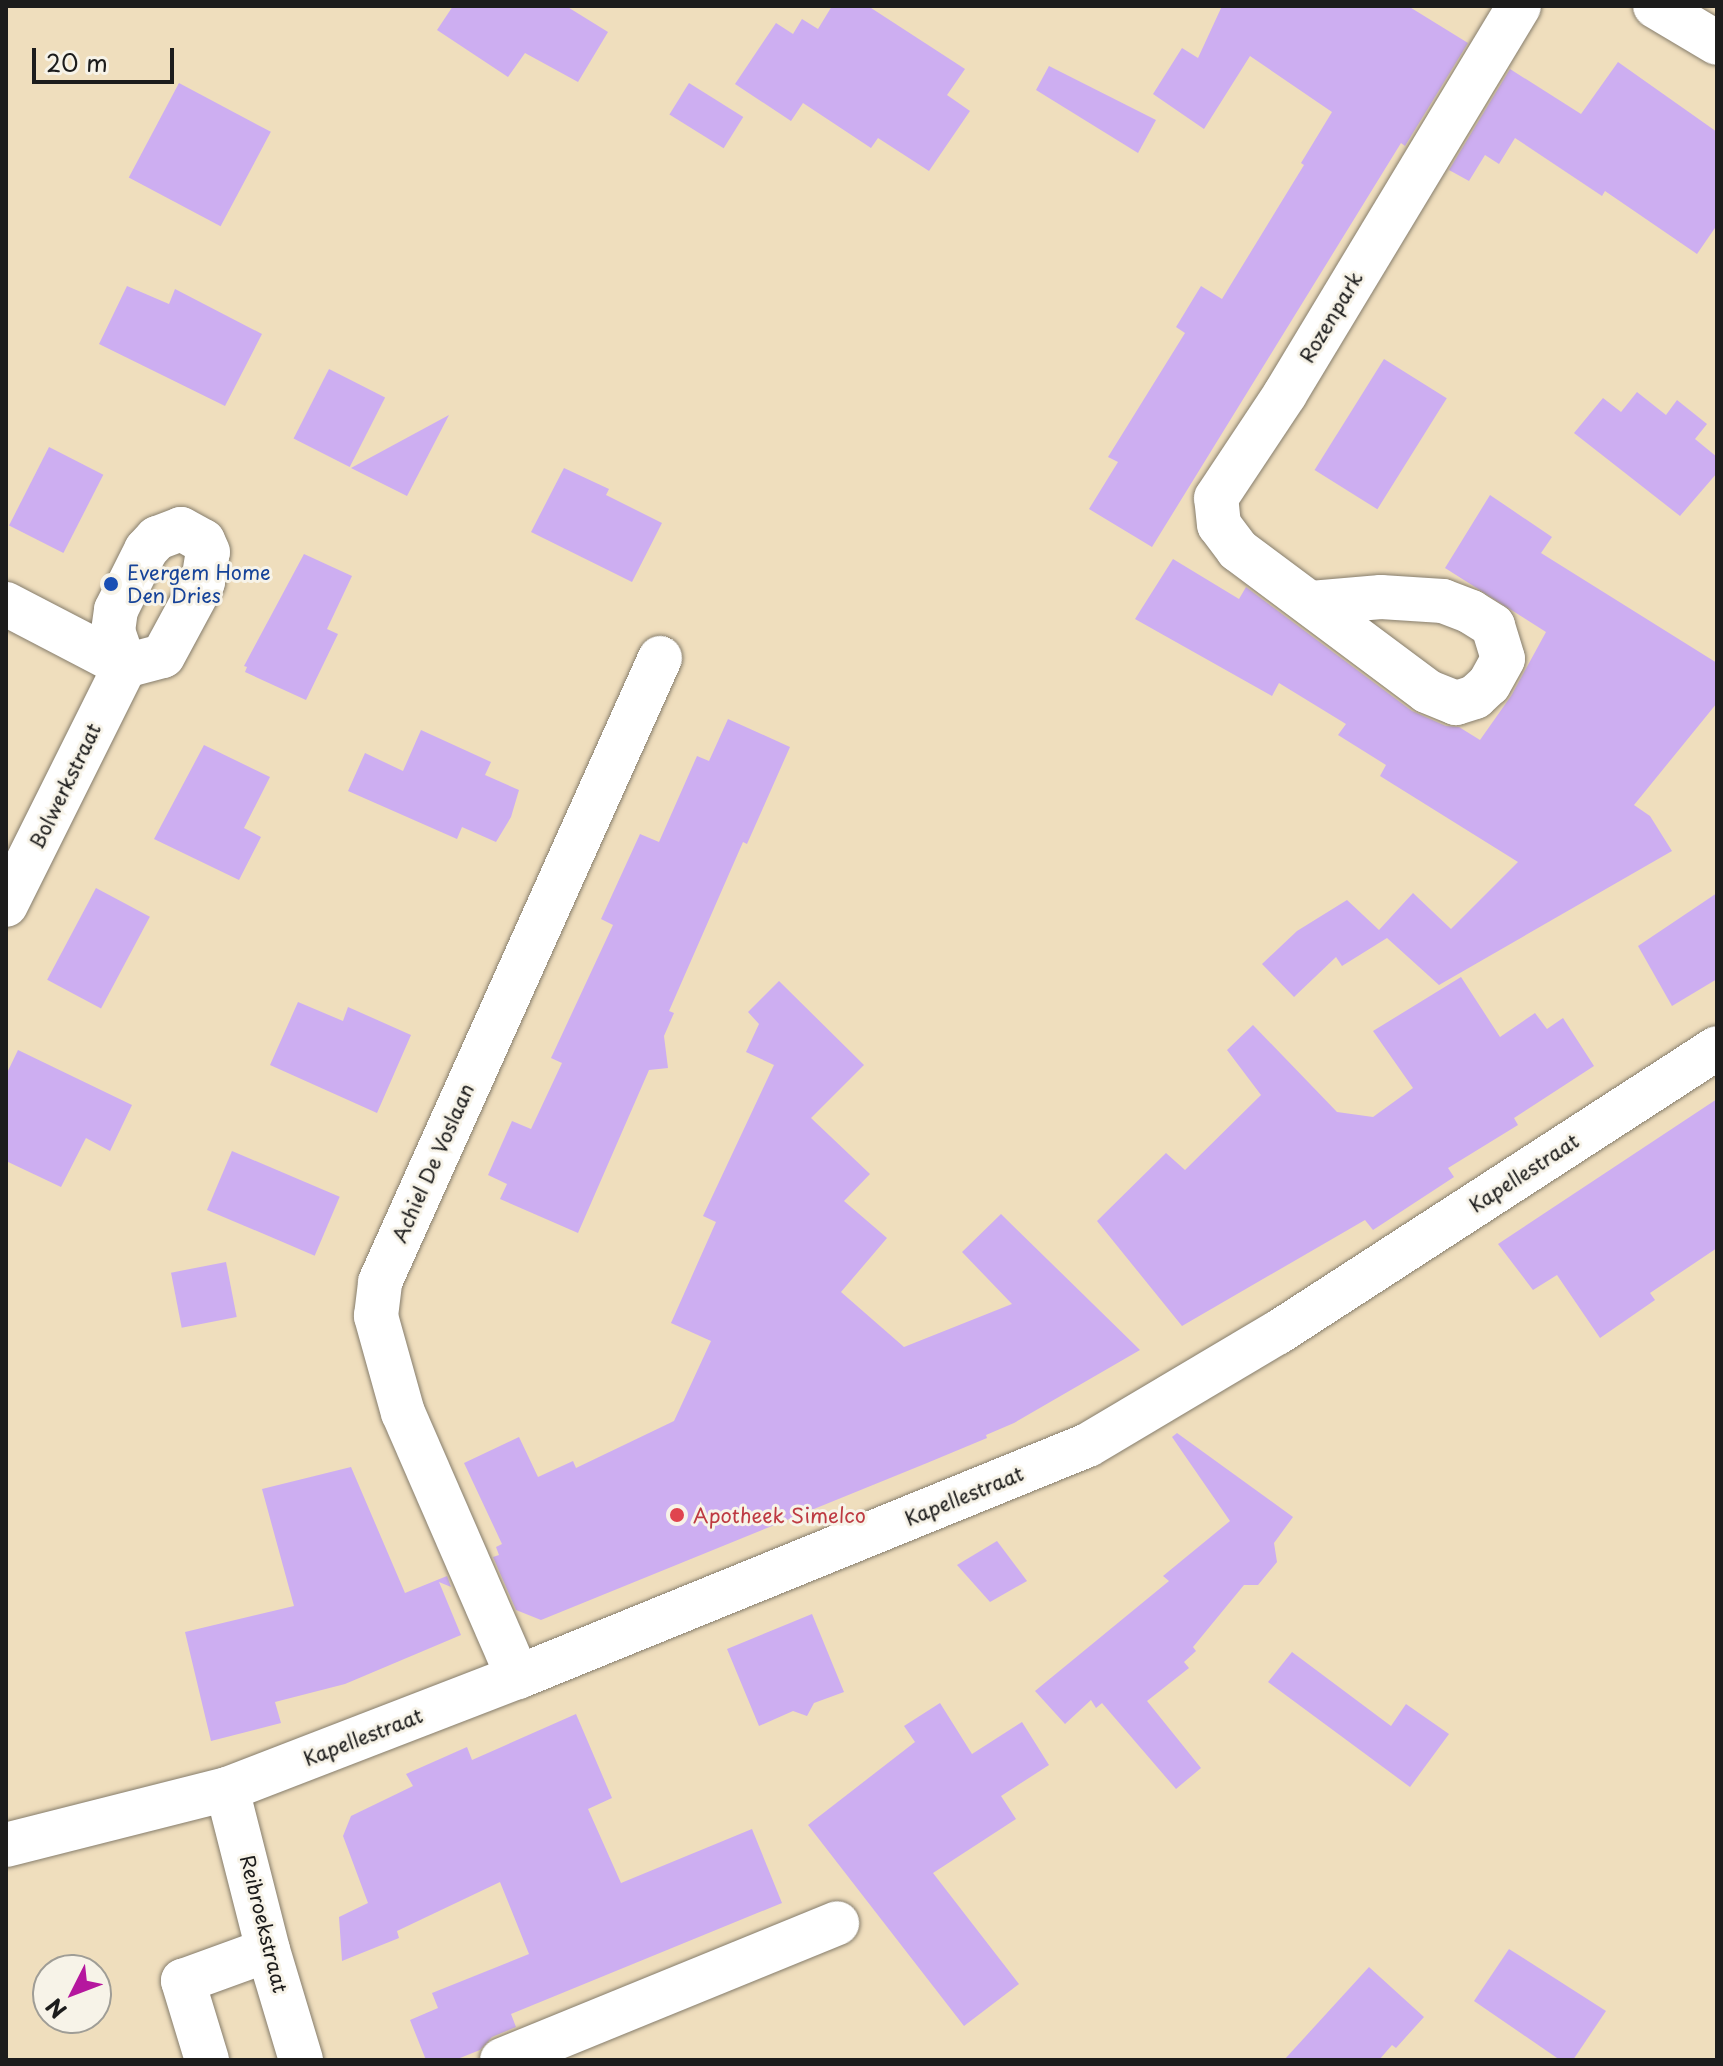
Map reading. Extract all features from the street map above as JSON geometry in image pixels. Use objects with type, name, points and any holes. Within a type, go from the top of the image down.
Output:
[{"type":"street","name":"Rozenpark","points":[[1311,603],[1238,550],[1219,525],[1216,498],[1285,394],[1519,6]]},
{"type":"street","points":[[1655,6],[1717,43]]},
{"type":"street","name":"Bolwerkstraat","points":[[6,604],[125,666],[6,905]]},
{"type":"street","name":"Achiel De Voslaan","points":[[518,1677],[403,1413],[376,1316],[380,1282],[660,658]]},
{"type":"street","name":"Kapellestraat","points":[[6,1845],[227,1789],[518,1677],[1088,1445],[1277,1333],[1717,1048]]},
{"type":"street","name":"Reibroekstraat","points":[[227,1789],[246,1852],[268,1950],[301,2060]]},
{"type":"street","points":[[502,2060],[837,1923]]},
{"type":"street","points":[[207,2060],[183,1981],[268,1950]]},
{"type":"building","points":[[453,6],[566,6],[608,32],[578,82],[525,53],[508,77],[437,30]]},
{"type":"building","points":[[832,6],[868,6],[965,69],[947,95],[970,111],[929,171],[878,138],[871,148],[803,103],[791,121],[735,84],[776,23],[793,34],[802,19],[818,29]]},
{"type":"building","points":[[1222,6],[1408,6],[1468,43],[1405,146],[1401,143],[1152,547],[1089,509],[1118,462],[1108,457],[1185,333],[1176,327],[1201,286],[1222,299],[1304,165],[1301,163],[1332,112],[1250,56],[1204,129],[1153,94],[1182,48],[1198,58]]},
{"type":"building","points":[[1618,62],[1717,132],[1717,225],[1697,254],[1605,191],[1602,196],[1515,138],[1499,164],[1485,155],[1469,181],[1449,170],[1510,69],[1581,114]]},
{"type":"building","points":[[1049,66],[1156,120],[1138,153],[1036,90]]},
{"type":"building","points":[[179,83],[271,132],[221,226],[129,177]]},
{"type":"building","points":[[689,83],[743,117],[724,148],[669,114]]},
{"type":"building","points":[[127,286],[169,304],[175,289],[262,334],[225,406],[99,344]]},
{"type":"building","points":[[1384,359],[1447,398],[1377,509],[1315,470]]},
{"type":"building","points":[[329,369],[385,398],[350,467],[294,438]]},
{"type":"building","points":[[1637,392],[1666,415],[1677,400],[1707,424],[1695,439],[1717,457],[1717,473],[1680,516],[1574,433],[1603,398],[1621,412]]},
{"type":"building","points":[[449,415],[407,496],[351,468]]},
{"type":"building","points":[[49,447],[103,475],[63,553],[9,525]]},
{"type":"building","points":[[564,468],[609,489],[606,495],[662,523],[632,582],[531,532]]},
{"type":"building","points":[[1490,495],[1552,537],[1541,553],[1717,663],[1717,703],[1634,805],[1650,816],[1672,851],[1439,985],[1387,938],[1342,966],[1336,957],[1294,997],[1262,964],[1297,931],[1347,900],[1379,930],[1413,893],[1451,929],[1518,862],[1380,776],[1386,765],[1338,735],[1346,724],[1279,683],[1272,696],[1135,619],[1173,559],[1239,599],[1246,587],[1412,711],[1446,726],[1459,727],[1480,740],[1511,696],[1546,632],[1445,568]]},
{"type":"building","points":[[304,554],[352,576],[327,629],[338,634],[306,700],[245,672],[247,667],[244,666]]},
{"type":"building","points":[[728,719],[790,747],[747,844],[743,842],[669,1011],[674,1013],[664,1036],[668,1068],[649,1070],[578,1233],[500,1199],[507,1184],[488,1175],[512,1121],[531,1129],[562,1063],[551,1058],[613,925],[601,919],[640,834],[659,842],[697,756],[709,761]]},
{"type":"building","points":[[421,730],[491,762],[485,775],[519,790],[511,817],[496,842],[462,827],[457,839],[348,791],[365,753],[403,771]]},
{"type":"building","points":[[204,745],[270,777],[244,828],[261,837],[239,880],[154,839]]},
{"type":"building","points":[[96,888],[150,917],[101,1008],[47,980]]},
{"type":"building","points":[[1717,893],[1717,979],[1672,1006],[1638,946]]},
{"type":"building","points":[[1461,977],[1500,1037],[1535,1013],[1547,1029],[1563,1018],[1594,1066],[1514,1118],[1518,1125],[1448,1168],[1454,1177],[1373,1230],[1365,1220],[1182,1326],[1097,1221],[1166,1153],[1185,1170],[1261,1095],[1227,1050],[1253,1025],[1337,1112],[1373,1117],[1413,1088],[1373,1031]]},
{"type":"building","points":[[779,981],[864,1065],[811,1118],[870,1174],[844,1201],[887,1238],[841,1292],[904,1347],[1012,1304],[962,1252],[1001,1214],[1140,1350],[1014,1423],[986,1435],[987,1438],[541,1620],[516,1610],[493,1557],[499,1555],[496,1547],[502,1544],[464,1463],[519,1437],[538,1477],[573,1461],[576,1468],[674,1421],[711,1341],[671,1323],[716,1222],[703,1216],[774,1065],[746,1052],[759,1024],[748,1012]]},
{"type":"building","points":[[298,1002],[343,1021],[348,1007],[411,1035],[377,1113],[270,1065]]},
{"type":"building","points":[[18,1050],[132,1105],[110,1151],[86,1138],[61,1187],[6,1161],[6,1075]]},
{"type":"building","points":[[1717,1099],[1717,1248],[1650,1293],[1655,1300],[1600,1338],[1557,1275],[1533,1290],[1498,1244]]},
{"type":"building","points":[[232,1151],[340,1197],[315,1256],[207,1210]]},
{"type":"building","points":[[226,1262],[237,1317],[182,1328],[171,1273]]},
{"type":"building","points":[[1177,1433],[1293,1517],[1274,1543],[1277,1562],[1258,1585],[1244,1585],[1193,1647],[1196,1651],[1184,1662],[1189,1668],[1147,1701],[1201,1768],[1176,1789],[1102,1703],[1096,1708],[1091,1700],[1065,1724],[1035,1691],[1169,1581],[1163,1576],[1230,1521],[1172,1437]]},
{"type":"building","points":[[351,1467],[405,1593],[447,1576],[451,1587],[439,1582],[461,1635],[345,1684],[275,1702],[281,1723],[211,1741],[185,1632],[294,1606],[262,1489]]},
{"type":"building","points":[[997,1541],[1027,1581],[990,1602],[957,1565]]},
{"type":"building","points":[[812,1614],[844,1692],[814,1703],[807,1716],[793,1711],[759,1726],[727,1649]]},
{"type":"building","points":[[1292,1652],[1391,1726],[1406,1704],[1449,1734],[1410,1787],[1268,1682]]},
{"type":"building","points":[[940,1703],[972,1754],[1022,1722],[1049,1765],[1001,1796],[1016,1819],[933,1873],[1019,1984],[964,2026],[808,1825],[915,1742],[904,1726]]},
{"type":"building","points":[[576,1714],[612,1798],[588,1809],[621,1883],[752,1829],[782,1903],[511,2014],[516,2027],[492,2037],[480,2050],[455,2060],[426,2060],[410,2020],[438,2008],[432,1993],[529,1954],[500,1882],[397,1931],[399,1938],[342,1961],[339,1917],[368,1903],[343,1836],[351,1816],[413,1786],[406,1774],[467,1747],[472,1760]]},
{"type":"building","points":[[1509,1949],[1606,2011],[1573,2060],[1560,2060],[1474,2001]]},
{"type":"building","points":[[1369,1967],[1424,2017],[1396,2048],[1392,2045],[1379,2060],[1284,2060]]},
{"type":"place","name":"Evergem Home Den Dries","points":[[111,584]]},
{"type":"place","name":"Apotheek Simelco","points":[[677,1515]]}]
